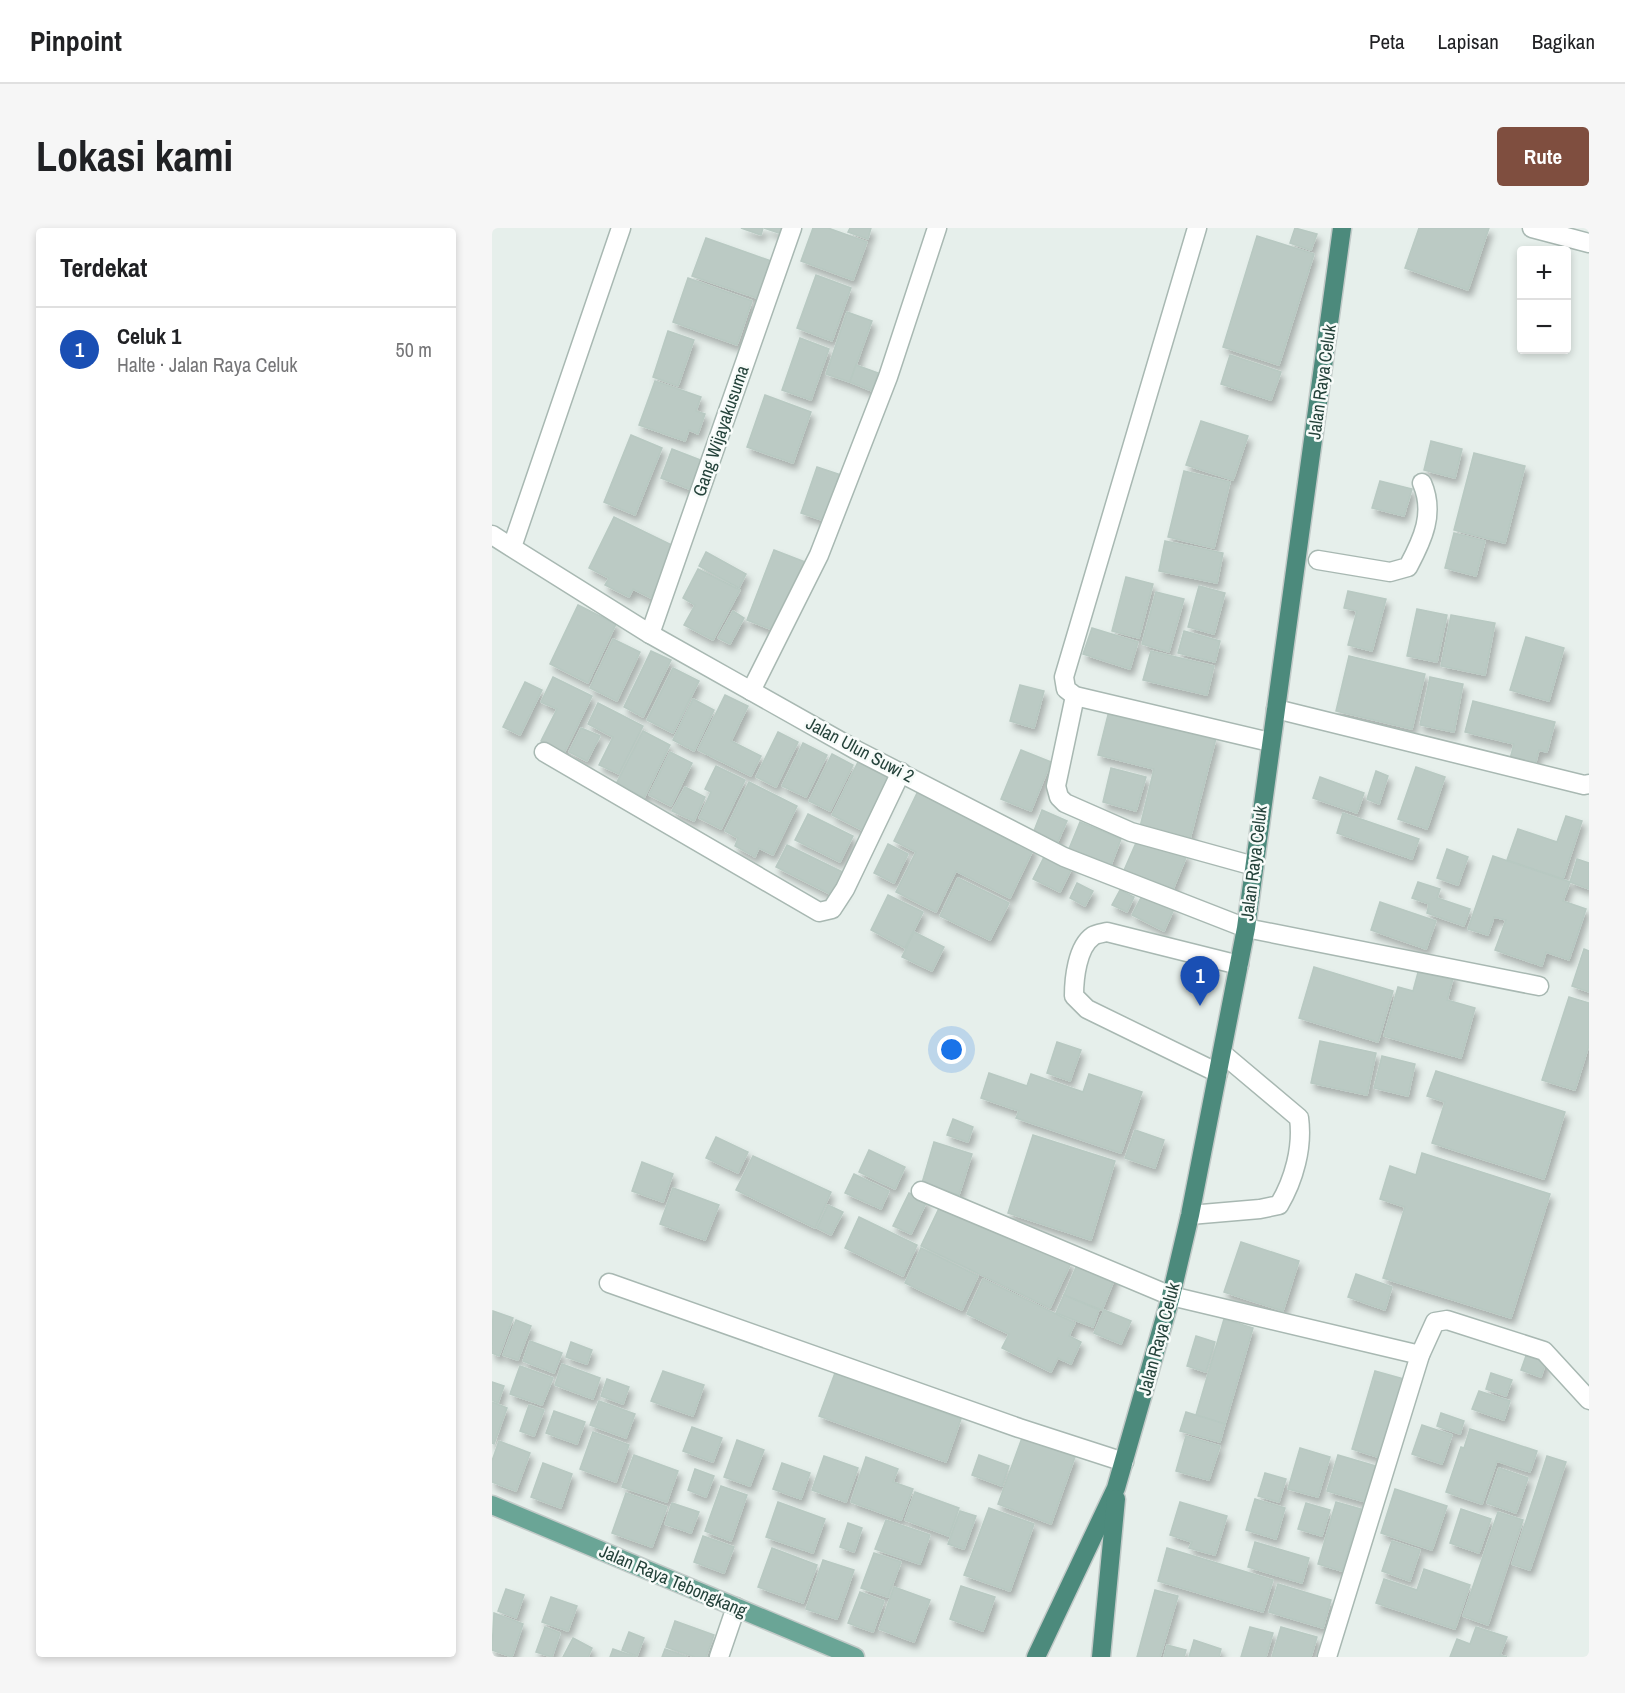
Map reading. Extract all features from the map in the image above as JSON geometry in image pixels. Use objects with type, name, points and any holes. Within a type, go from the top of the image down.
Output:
[{"type":"highway","name":"Jalan Raya Celuk","points":[[1036,1657],[1116,1488],[1171,1296],[1190,1215],[1246,928],[1342,228]]},
{"type":"highway","name":"Jalan Raya Celuk","points":[[1101,1657],[1116,1488]]},
{"type":"main road","name":"Jalan Raya Tebongkang","points":[[492,1505],[855,1657]]},
{"type":"street","points":[[512,547],[621,228]]},
{"type":"street","name":"Gang Wijayakusuma","points":[[650,634],[792,228]]},
{"type":"street","points":[[751,691],[819,555],[888,377],[937,228]]},
{"type":"street","points":[[1197,228],[1064,677],[1066,689],[1075,696],[1270,742]]},
{"type":"street","points":[[1532,228],[1589,243]]},
{"type":"street","points":[[1297,555],[1390,572],[1408,567],[1429,516],[1428,495],[1422,483]]},
{"type":"street","name":"Jalan Ulun Suwi 2","points":[[492,535],[650,634],[751,691],[856,750],[1064,857],[1246,928],[1539,986]]},
{"type":"street","points":[[1075,696],[1056,786],[1059,796],[1065,803],[1131,832],[1254,866]]},
{"type":"street","points":[[1276,709],[1584,785],[1589,784]]},
{"type":"street","points":[[544,752],[819,912],[832,909],[845,889],[901,772]]},
{"type":"street","points":[[1218,1073],[1087,1009],[1074,996],[1074,978],[1084,948],[1093,936],[1107,932],[1239,965]]},
{"type":"street","points":[[1190,1215],[1260,1209],[1279,1205],[1289,1185],[1301,1142],[1299,1118],[1223,1054]]},
{"type":"street","points":[[921,1191],[1171,1296],[1420,1355]]},
{"type":"street","points":[[609,1283],[1019,1428],[1124,1462]]},
{"type":"street","points":[[1326,1657],[1420,1355],[1435,1322],[1447,1320],[1544,1351],[1589,1400]]},
{"type":"street","points":[[719,1657],[736,1607]]},
{"type":"building","points":[[741,228],[763,228],[761,235]]},
{"type":"building","points":[[764,228],[784,228],[782,234]]},
{"type":"building","points":[[813,228],[828,228],[867,242],[853,280],[801,261]]},
{"type":"building","points":[[850,228],[871,228],[868,239],[848,232]]},
{"type":"building","points":[[1295,228],[1317,234],[1311,250],[1290,243]]},
{"type":"building","points":[[1419,228],[1489,228],[1468,290],[1405,268]]},
{"type":"building","points":[[1257,236],[1314,254],[1279,365],[1223,347]]},
{"type":"building","points":[[706,238],[771,261],[757,298],[692,276]]},
{"type":"building","points":[[816,275],[851,288],[832,341],[797,328]]},
{"type":"building","points":[[688,278],[752,301],[737,345],[673,322]]},
{"type":"building","points":[[847,312],[872,321],[850,382],[826,374]]},
{"type":"building","points":[[668,331],[694,340],[678,386],[653,377]]},
{"type":"building","points":[[800,338],[829,349],[811,400],[782,390]]},
{"type":"building","points":[[1230,355],[1281,372],[1271,400],[1221,384]]},
{"type":"building","points":[[856,365],[878,373],[872,391],[850,382]]},
{"type":"building","points":[[655,381],[701,397],[696,411],[705,414],[698,434],[689,430],[685,441],[639,425]]},
{"type":"building","points":[[765,395],[811,412],[793,463],[747,447]]},
{"type":"building","points":[[1201,421],[1248,436],[1233,480],[1186,465]]},
{"type":"building","points":[[631,435],[662,448],[635,515],[604,502]]},
{"type":"building","points":[[1431,441],[1462,449],[1455,478],[1424,470]]},
{"type":"building","points":[[672,449],[708,463],[697,492],[661,478]]},
{"type":"building","points":[[1474,453],[1525,466],[1505,543],[1454,530]]},
{"type":"building","points":[[817,467],[841,475],[825,521],[801,513]]},
{"type":"building","points":[[1184,471],[1230,482],[1214,548],[1168,537]]},
{"type":"building","points":[[1380,481],[1412,489],[1404,516],[1372,508]]},
{"type":"building","points":[[614,517],[676,547],[651,598],[633,589],[629,597],[605,585],[609,578],[589,568]]},
{"type":"building","points":[[1454,533],[1485,541],[1476,576],[1445,568]]},
{"type":"building","points":[[1165,541],[1223,553],[1217,583],[1159,571]]},
{"type":"building","points":[[774,550],[805,562],[778,632],[747,620]]},
{"type":"building","points":[[706,552],[746,574],[739,588],[699,566]]},
{"type":"building","points":[[698,569],[740,590],[713,640],[684,625],[695,605],[683,598]]},
{"type":"building","points":[[1126,577],[1153,584],[1139,638],[1112,631]]},
{"type":"building","points":[[1199,586],[1225,593],[1214,634],[1188,627]]},
{"type":"building","points":[[1348,591],[1386,599],[1372,651],[1348,645],[1357,611],[1344,608]]},
{"type":"building","points":[[1156,592],[1184,599],[1169,652],[1142,644]]},
{"type":"building","points":[[578,605],[616,624],[588,683],[550,664]]},
{"type":"building","points":[[1417,609],[1447,615],[1437,662],[1407,656]]},
{"type":"building","points":[[733,611],[744,618],[730,644],[718,638]]},
{"type":"building","points":[[1451,615],[1495,623],[1485,675],[1441,666]]},
{"type":"building","points":[[1092,628],[1138,642],[1130,669],[1083,654]]},
{"type":"building","points":[[1184,631],[1220,641],[1215,662],[1178,653]]},
{"type":"building","points":[[1526,637],[1564,648],[1549,701],[1510,690]]},
{"type":"building","points":[[613,639],[640,652],[617,701],[590,688]]},
{"type":"building","points":[[651,651],[671,660],[643,717],[624,707]]},
{"type":"building","points":[[1151,651],[1214,666],[1207,695],[1143,680]]},
{"type":"building","points":[[1349,656],[1425,674],[1412,729],[1336,711]]},
{"type":"building","points":[[673,668],[699,681],[673,733],[647,720]]},
{"type":"building","points":[[553,677],[592,696],[564,753],[541,741],[557,709],[541,702]]},
{"type":"building","points":[[1430,677],[1463,684],[1454,732],[1420,725]]},
{"type":"building","points":[[525,682],[542,690],[520,735],[503,727]]},
{"type":"building","points":[[1020,685],[1044,691],[1034,728],[1010,721]]},
{"type":"building","points":[[725,695],[748,706],[731,741],[761,756],[751,776],[698,750]]},
{"type":"building","points":[[693,699],[714,710],[694,751],[673,740]]},
{"type":"building","points":[[1473,701],[1555,722],[1547,752],[1539,750],[1535,765],[1510,759],[1514,744],[1465,732]]},
{"type":"building","points":[[598,703],[643,726],[619,774],[599,765],[613,737],[588,724]]},
{"type":"building","points":[[1109,711],[1216,738],[1190,839],[1140,827],[1154,769],[1098,755]]},
{"type":"building","points":[[581,728],[600,736],[587,761],[569,752]]},
{"type":"building","points":[[643,731],[670,745],[644,798],[616,784]]},
{"type":"building","points":[[778,732],[798,742],[776,787],[756,777]]},
{"type":"building","points":[[803,743],[827,755],[806,797],[782,786]]},
{"type":"building","points":[[1021,750],[1051,762],[1031,811],[1001,799]]},
{"type":"building","points":[[670,752],[692,763],[671,806],[649,795]]},
{"type":"building","points":[[832,754],[853,765],[830,811],[809,801]]},
{"type":"building","points":[[858,762],[896,781],[870,834],[832,815]]},
{"type":"building","points":[[716,766],[745,780],[721,829],[699,818],[711,792],[705,789]]},
{"type":"building","points":[[1416,767],[1445,777],[1427,829],[1398,819]]},
{"type":"building","points":[[1111,768],[1146,777],[1136,811],[1103,802]]},
{"type":"building","points":[[1376,771],[1388,776],[1379,804],[1367,799]]},
{"type":"building","points":[[1320,777],[1364,793],[1357,813],[1313,798]]},
{"type":"building","points":[[749,782],[797,806],[773,855],[759,848],[755,857],[735,846],[738,838],[725,831]]},
{"type":"building","points":[[685,787],[705,797],[694,821],[672,811]]},
{"type":"building","points":[[918,791],[1034,848],[1010,898],[956,871],[936,912],[896,892],[916,852],[894,841]]},
{"type":"building","points":[[1042,810],[1067,821],[1056,846],[1032,836]]},
{"type":"building","points":[[1343,813],[1419,839],[1412,859],[1337,833]]},
{"type":"building","points":[[808,814],[853,836],[840,862],[795,840]]},
{"type":"building","points":[[1566,816],[1582,821],[1563,879],[1507,860],[1518,829],[1557,842]]},
{"type":"building","points":[[1080,822],[1121,839],[1108,873],[1066,856]]},
{"type":"building","points":[[1139,836],[1187,855],[1170,897],[1121,877]]},
{"type":"building","points":[[888,844],[908,854],[894,883],[874,873]]},
{"type":"building","points":[[787,845],[849,875],[838,898],[776,867]]},
{"type":"building","points":[[1447,849],[1468,857],[1458,885],[1437,878]]},
{"type":"building","points":[[1046,853],[1073,866],[1060,892],[1033,879]]},
{"type":"building","points":[[1493,856],[1570,882],[1563,901],[1586,909],[1569,960],[1546,952],[1542,966],[1495,950],[1506,920],[1494,917],[1488,935],[1468,929]]},
{"type":"building","points":[[1577,859],[1589,863],[1589,889],[1570,882]]},
{"type":"building","points":[[958,878],[1009,903],[990,940],[940,916]]},
{"type":"building","points":[[1418,882],[1440,889],[1437,898],[1470,909],[1464,926],[1427,913],[1429,904],[1412,898]]},
{"type":"building","points":[[1077,883],[1093,891],[1085,906],[1070,898]]},
{"type":"building","points":[[1120,890],[1134,897],[1127,912],[1112,905]]},
{"type":"building","points":[[1143,894],[1174,909],[1164,931],[1132,915]]},
{"type":"building","points":[[888,895],[923,912],[905,948],[871,930]]},
{"type":"building","points":[[1380,902],[1436,921],[1426,949],[1371,930]]},
{"type":"building","points":[[914,932],[944,947],[932,971],[902,957]]},
{"type":"building","points":[[1584,949],[1589,951],[1589,992],[1572,986]]},
{"type":"building","points":[[1420,965],[1454,975],[1447,1000],[1475,1008],[1461,1058],[1384,1036],[1398,987],[1413,991]]},
{"type":"building","points":[[1314,967],[1393,991],[1378,1042],[1299,1018]]},
{"type":"building","points":[[1569,997],[1589,1003],[1589,1045],[1575,1090],[1542,1080]]},
{"type":"building","points":[[1320,1041],[1376,1053],[1367,1095],[1311,1083]]},
{"type":"building","points":[[1057,1042],[1081,1050],[1070,1081],[1047,1073]]},
{"type":"building","points":[[1382,1056],[1415,1064],[1408,1096],[1374,1088]]},
{"type":"building","points":[[1436,1071],[1565,1112],[1544,1179],[1432,1143],[1445,1102],[1427,1096]]},
{"type":"building","points":[[989,1073],[1027,1086],[1031,1074],[1083,1092],[1089,1074],[1142,1092],[1121,1153],[1016,1118],[1019,1111],[981,1098]]},
{"type":"building","points":[[953,1119],[973,1127],[968,1142],[947,1135]]},
{"type":"building","points":[[1135,1130],[1164,1140],[1155,1168],[1125,1158]]},
{"type":"building","points":[[1033,1135],[1115,1161],[1091,1240],[1008,1213]]},
{"type":"building","points":[[716,1137],[748,1152],[738,1173],[706,1158]]},
{"type":"building","points":[[934,1142],[972,1154],[959,1195],[922,1183]]},
{"type":"building","points":[[869,1150],[905,1167],[895,1189],[859,1172]]},
{"type":"building","points":[[1422,1153],[1550,1194],[1511,1318],[1383,1278],[1405,1207],[1380,1199],[1390,1166],[1416,1175]]},
{"type":"building","points":[[753,1156],[831,1192],[815,1228],[736,1190]]},
{"type":"building","points":[[642,1162],[673,1174],[663,1202],[632,1191]]},
{"type":"building","points":[[854,1174],[889,1191],[881,1209],[845,1193]]},
{"type":"building","points":[[673,1188],[719,1205],[705,1240],[660,1224]]},
{"type":"building","points":[[909,1193],[927,1201],[911,1234],[893,1226]]},
{"type":"building","points":[[942,1202],[1071,1263],[1050,1308],[921,1246]]},
{"type":"building","points":[[828,1205],[843,1212],[831,1235],[817,1228]]},
{"type":"building","points":[[859,1217],[917,1245],[903,1276],[845,1248]]},
{"type":"building","points":[[1241,1242],[1299,1261],[1283,1311],[1224,1292]]},
{"type":"building","points":[[921,1248],[978,1276],[962,1310],[905,1283]]},
{"type":"building","points":[[1080,1258],[1117,1273],[1102,1310],[1064,1295]]},
{"type":"building","points":[[1356,1274],[1392,1287],[1385,1310],[1348,1297]]},
{"type":"building","points":[[983,1279],[1075,1323],[1069,1336],[1081,1342],[1071,1364],[1058,1358],[1051,1372],[1002,1348],[1009,1334],[967,1314]]},
{"type":"building","points":[[1064,1295],[1099,1310],[1093,1327],[1056,1313]]},
{"type":"building","points":[[1104,1310],[1131,1321],[1121,1344],[1094,1333]]},
{"type":"building","points":[[493,1311],[513,1318],[499,1356],[492,1353]]},
{"type":"building","points":[[1224,1319],[1253,1328],[1225,1424],[1196,1415]]},
{"type":"building","points":[[516,1320],[531,1326],[518,1360],[503,1355]]},
{"type":"building","points":[[1196,1336],[1215,1342],[1206,1372],[1187,1366]]},
{"type":"building","points":[[530,1341],[562,1353],[554,1373],[523,1361]]},
{"type":"building","points":[[571,1342],[592,1350],[587,1364],[566,1357]]},
{"type":"building","points":[[1527,1353],[1547,1359],[1541,1377],[1521,1370]]},
{"type":"building","points":[[562,1364],[600,1378],[593,1399],[555,1385]]},
{"type":"building","points":[[520,1366],[553,1378],[542,1405],[510,1394]]},
{"type":"building","points":[[663,1371],[704,1385],[693,1416],[651,1401]]},
{"type":"building","points":[[1375,1371],[1404,1379],[1381,1458],[1352,1449]]},
{"type":"building","points":[[835,1373],[961,1419],[946,1462],[819,1416]]},
{"type":"building","points":[[1491,1373],[1512,1380],[1506,1396],[1486,1389]]},
{"type":"building","points":[[607,1379],[629,1387],[623,1404],[601,1396]]},
{"type":"building","points":[[492,1382],[504,1386],[498,1403],[492,1400]]},
{"type":"building","points":[[1479,1391],[1510,1401],[1504,1420],[1472,1409]]},
{"type":"building","points":[[599,1401],[635,1414],[626,1438],[590,1425]]},
{"type":"building","points":[[492,1402],[507,1408],[494,1444],[492,1443]]},
{"type":"building","points":[[529,1405],[544,1410],[534,1436],[520,1431]]},
{"type":"building","points":[[554,1411],[585,1422],[577,1444],[546,1433]]},
{"type":"building","points":[[1186,1412],[1225,1424],[1220,1442],[1180,1431]]},
{"type":"building","points":[[1441,1413],[1464,1421],[1460,1434],[1437,1426]]},
{"type":"building","points":[[1422,1425],[1452,1435],[1442,1464],[1412,1454]]},
{"type":"building","points":[[692,1427],[722,1438],[713,1462],[683,1451]]},
{"type":"building","points":[[1470,1429],[1537,1451],[1530,1472],[1497,1461],[1482,1504],[1446,1492],[1461,1447],[1464,1448]]},
{"type":"building","points":[[593,1432],[629,1445],[616,1482],[580,1469]]},
{"type":"building","points":[[1186,1436],[1220,1446],[1209,1480],[1176,1471]]},
{"type":"building","points":[[1022,1438],[1075,1457],[1051,1524],[998,1504]]},
{"type":"building","points":[[737,1440],[764,1450],[750,1486],[724,1477]]},
{"type":"building","points":[[499,1441],[530,1453],[516,1491],[492,1482],[492,1461]]},
{"type":"building","points":[[1300,1448],[1330,1457],[1318,1497],[1288,1489]]},
{"type":"building","points":[[634,1455],[678,1471],[667,1502],[622,1487]]},
{"type":"building","points":[[979,1455],[1009,1466],[1002,1486],[972,1475]]},
{"type":"building","points":[[1338,1455],[1376,1466],[1366,1502],[1327,1491]]},
{"type":"building","points":[[824,1456],[858,1468],[846,1502],[812,1490]]},
{"type":"building","points":[[1547,1456],[1566,1462],[1530,1570],[1512,1564]]},
{"type":"building","points":[[866,1457],[898,1469],[893,1482],[913,1489],[901,1520],[851,1502]]},
{"type":"building","points":[[543,1463],[572,1474],[561,1508],[531,1497]]},
{"type":"building","points":[[782,1463],[810,1473],[801,1499],[773,1489]]},
{"type":"building","points":[[1499,1468],[1528,1478],[1516,1513],[1487,1503]]},
{"type":"building","points":[[695,1469],[714,1476],[706,1497],[688,1490]]},
{"type":"building","points":[[1265,1473],[1286,1479],[1279,1502],[1258,1496]]},
{"type":"building","points":[[721,1486],[747,1495],[731,1541],[705,1531]]},
{"type":"building","points":[[1395,1489],[1447,1506],[1432,1550],[1381,1533]]},
{"type":"building","points":[[915,1492],[959,1508],[949,1536],[905,1520]]},
{"type":"building","points":[[626,1493],[667,1507],[652,1547],[612,1533]]},
{"type":"building","points":[[1255,1499],[1285,1508],[1276,1539],[1246,1530]]},
{"type":"building","points":[[778,1502],[825,1519],[813,1553],[766,1537]]},
{"type":"building","points":[[1180,1502],[1227,1516],[1215,1555],[1189,1548],[1192,1542],[1170,1535]]},
{"type":"building","points":[[1336,1502],[1361,1509],[1342,1571],[1318,1564]]},
{"type":"building","points":[[672,1503],[699,1512],[691,1533],[665,1524]]},
{"type":"building","points":[[1306,1503],[1330,1510],[1322,1536],[1298,1529]]},
{"type":"building","points":[[989,1508],[1034,1524],[1010,1591],[964,1575]]},
{"type":"building","points":[[1461,1509],[1491,1519],[1479,1553],[1450,1543]]},
{"type":"building","points":[[960,1511],[976,1516],[964,1549],[948,1544]]},
{"type":"building","points":[[1498,1512],[1523,1520],[1488,1625],[1463,1616]]},
{"type":"building","points":[[886,1520],[930,1535],[920,1564],[875,1549]]},
{"type":"building","points":[[848,1523],[862,1528],[854,1552],[840,1547]]},
{"type":"building","points":[[703,1536],[734,1547],[724,1573],[694,1562]]},
{"type":"building","points":[[1392,1541],[1420,1550],[1410,1581],[1382,1571]]},
{"type":"building","points":[[1255,1542],[1309,1558],[1302,1583],[1248,1567]]},
{"type":"building","points":[[772,1548],[817,1565],[803,1603],[758,1587]]},
{"type":"building","points":[[1167,1548],[1273,1580],[1263,1612],[1158,1581]]},
{"type":"building","points":[[874,1553],[901,1562],[888,1597],[861,1588]]},
{"type":"building","points":[[823,1560],[854,1570],[837,1619],[806,1609]]},
{"type":"building","points":[[1424,1569],[1470,1585],[1455,1629],[1376,1603],[1384,1579],[1417,1590]]},
{"type":"building","points":[[1278,1584],[1331,1600],[1323,1628],[1269,1612]]},
{"type":"building","points":[[961,1586],[995,1597],[983,1631],[950,1619]]},
{"type":"building","points":[[894,1587],[930,1600],[914,1642],[879,1629]]},
{"type":"building","points":[[506,1589],[524,1595],[516,1618],[498,1611]]},
{"type":"building","points":[[1155,1590],[1178,1596],[1160,1657],[1137,1657]]},
{"type":"building","points":[[860,1592],[884,1601],[873,1632],[848,1623]]},
{"type":"building","points":[[551,1597],[577,1606],[568,1631],[542,1622]]},
{"type":"building","points":[[494,1613],[523,1624],[512,1657],[492,1650]]},
{"type":"building","points":[[675,1621],[714,1635],[706,1657],[695,1657],[666,1647]]},
{"type":"building","points":[[545,1627],[560,1633],[552,1657],[536,1652]]},
{"type":"building","points":[[1250,1627],[1273,1633],[1266,1657],[1241,1657]]},
{"type":"building","points":[[1281,1627],[1317,1637],[1311,1657],[1272,1657]]},
{"type":"building","points":[[1476,1627],[1507,1637],[1500,1655],[1507,1657],[1450,1657],[1457,1639],[1470,1644]]},
{"type":"building","points":[[629,1632],[644,1638],[637,1656],[622,1650]]},
{"type":"building","points":[[573,1638],[592,1648],[588,1657],[563,1657]]},
{"type":"building","points":[[1194,1640],[1221,1649],[1219,1657],[1189,1657]]},
{"type":"building","points":[[1167,1645],[1186,1650],[1184,1657],[1164,1657]]},
{"type":"building","points":[[613,1649],[636,1657],[610,1657]]},
{"type":"building","points":[[665,1649],[687,1657],[662,1657]]},
{"type":"place","name":"Celuk 1","points":[[1200,1006]]}]
